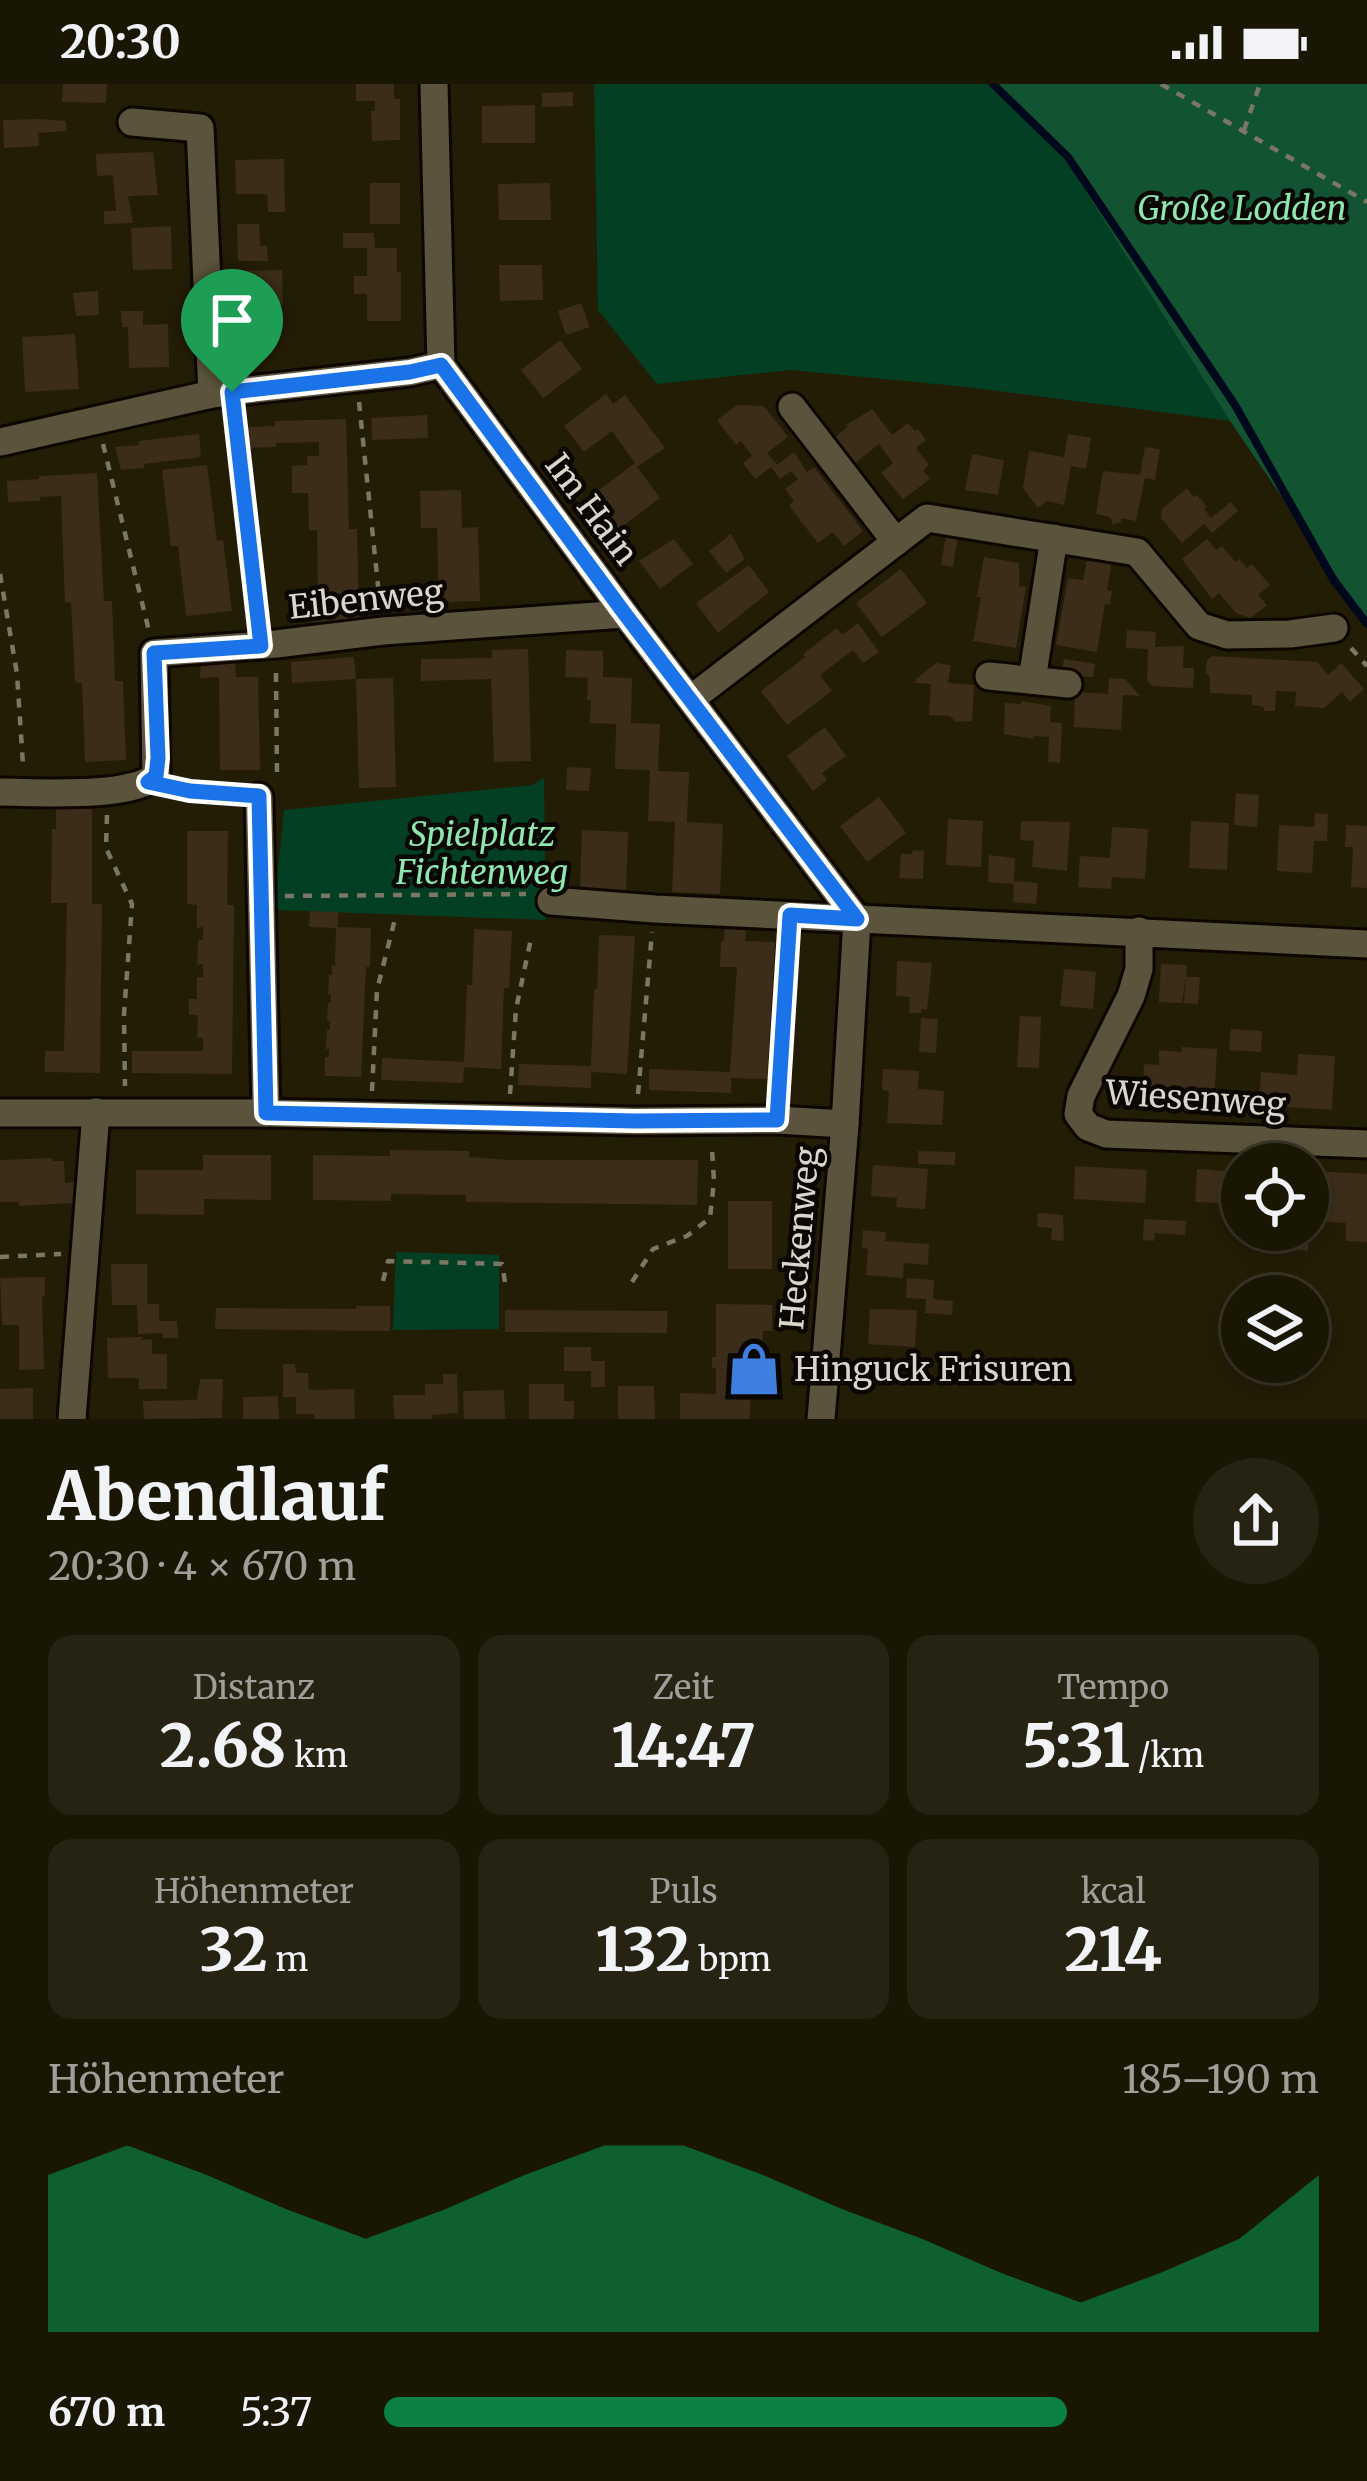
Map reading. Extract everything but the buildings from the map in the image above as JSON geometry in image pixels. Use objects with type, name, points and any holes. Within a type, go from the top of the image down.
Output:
[{"type":"street","points":[[0,442],[222,393],[441,365],[434,84]]},
{"type":"street","points":[[132,122],[200,128],[222,393]]},
{"type":"street","name":"Im Hain","points":[[441,365],[857,919]]},
{"type":"street","points":[[792,407],[896,542]]},
{"type":"street","points":[[691,699],[927,518],[1137,552],[1199,626],[1227,635],[1334,628]]},
{"type":"street","points":[[1032,680],[1054,538]]},
{"type":"street","name":"Eibenweg","points":[[154,653],[625,614]]},
{"type":"street","points":[[13,792],[107,791],[156,776],[154,653]]},
{"type":"street","points":[[989,676],[1068,684]]},
{"type":"street","points":[[259,796],[266,1113]]},
{"type":"street","points":[[551,901],[1367,944]]},
{"type":"street","name":"Heckenweg","points":[[821,1419],[857,919]]},
{"type":"street","name":"Wiesenweg","points":[[1139,932],[1139,969],[1131,996],[1081,1096],[1078,1114],[1088,1127],[1106,1133],[1367,1144]]},
{"type":"street","points":[[72,1419],[96,1112]]},
{"type":"street","points":[[0,1113],[844,1124]]},
{"type":"path","points":[[1161,84],[1367,202]]},
{"type":"path","points":[[1244,130],[1261,84]]},
{"type":"path","points":[[356,378],[383,631]]},
{"type":"path","points":[[148,782],[190,791],[259,796],[277,786],[268,645],[222,393]]},
{"type":"path","points":[[97,421],[154,653]]},
{"type":"path","points":[[0,574],[17,674],[13,792]]},
{"type":"path","points":[[107,791],[106,848],[131,904],[124,1014],[126,1112]]},
{"type":"path","points":[[261,896],[529,893],[501,864]]},
{"type":"path","points":[[635,1121],[655,909]]},
{"type":"path","points":[[777,1120],[790,915]]},
{"type":"path","points":[[370,1116],[377,990],[395,920]]},
{"type":"path","points":[[509,1117],[516,1009],[532,934]]},
{"type":"path","points":[[632,1282],[653,1250],[687,1236],[710,1218],[714,1181],[706,1120]]},
{"type":"path","points":[[0,1257],[85,1253]]},
{"type":"path","points":[[383,1281],[388,1261],[502,1264],[505,1282]]},
{"type":"green space","points":[[594,84],[995,84],[1069,165],[1230,421],[791,370],[657,384],[598,310]]},
{"type":"green space","name":"Große Lodden","points":[[995,84],[1367,84],[1367,621],[1230,421],[1069,165]]},
{"type":"green space","name":"Spielplatz Fichtenweg","points":[[544,778],[546,920],[274,910],[284,810],[532,785]]},
{"type":"green space","points":[[396,1252],[499,1255],[499,1329],[393,1330]]},
{"type":"waterway","points":[[993,84],[1068,157],[1235,405],[1333,579],[1367,624]]},
{"type":"place","name":"Hinguck Frisuren","points":[[754,1369]]},
{"type":"route","points":[[441,365],[857,919],[790,915],[777,1120],[266,1113],[259,796],[190,791],[148,782],[156,776],[158,758],[154,653],[261,646],[232,392],[441,365]]}]
